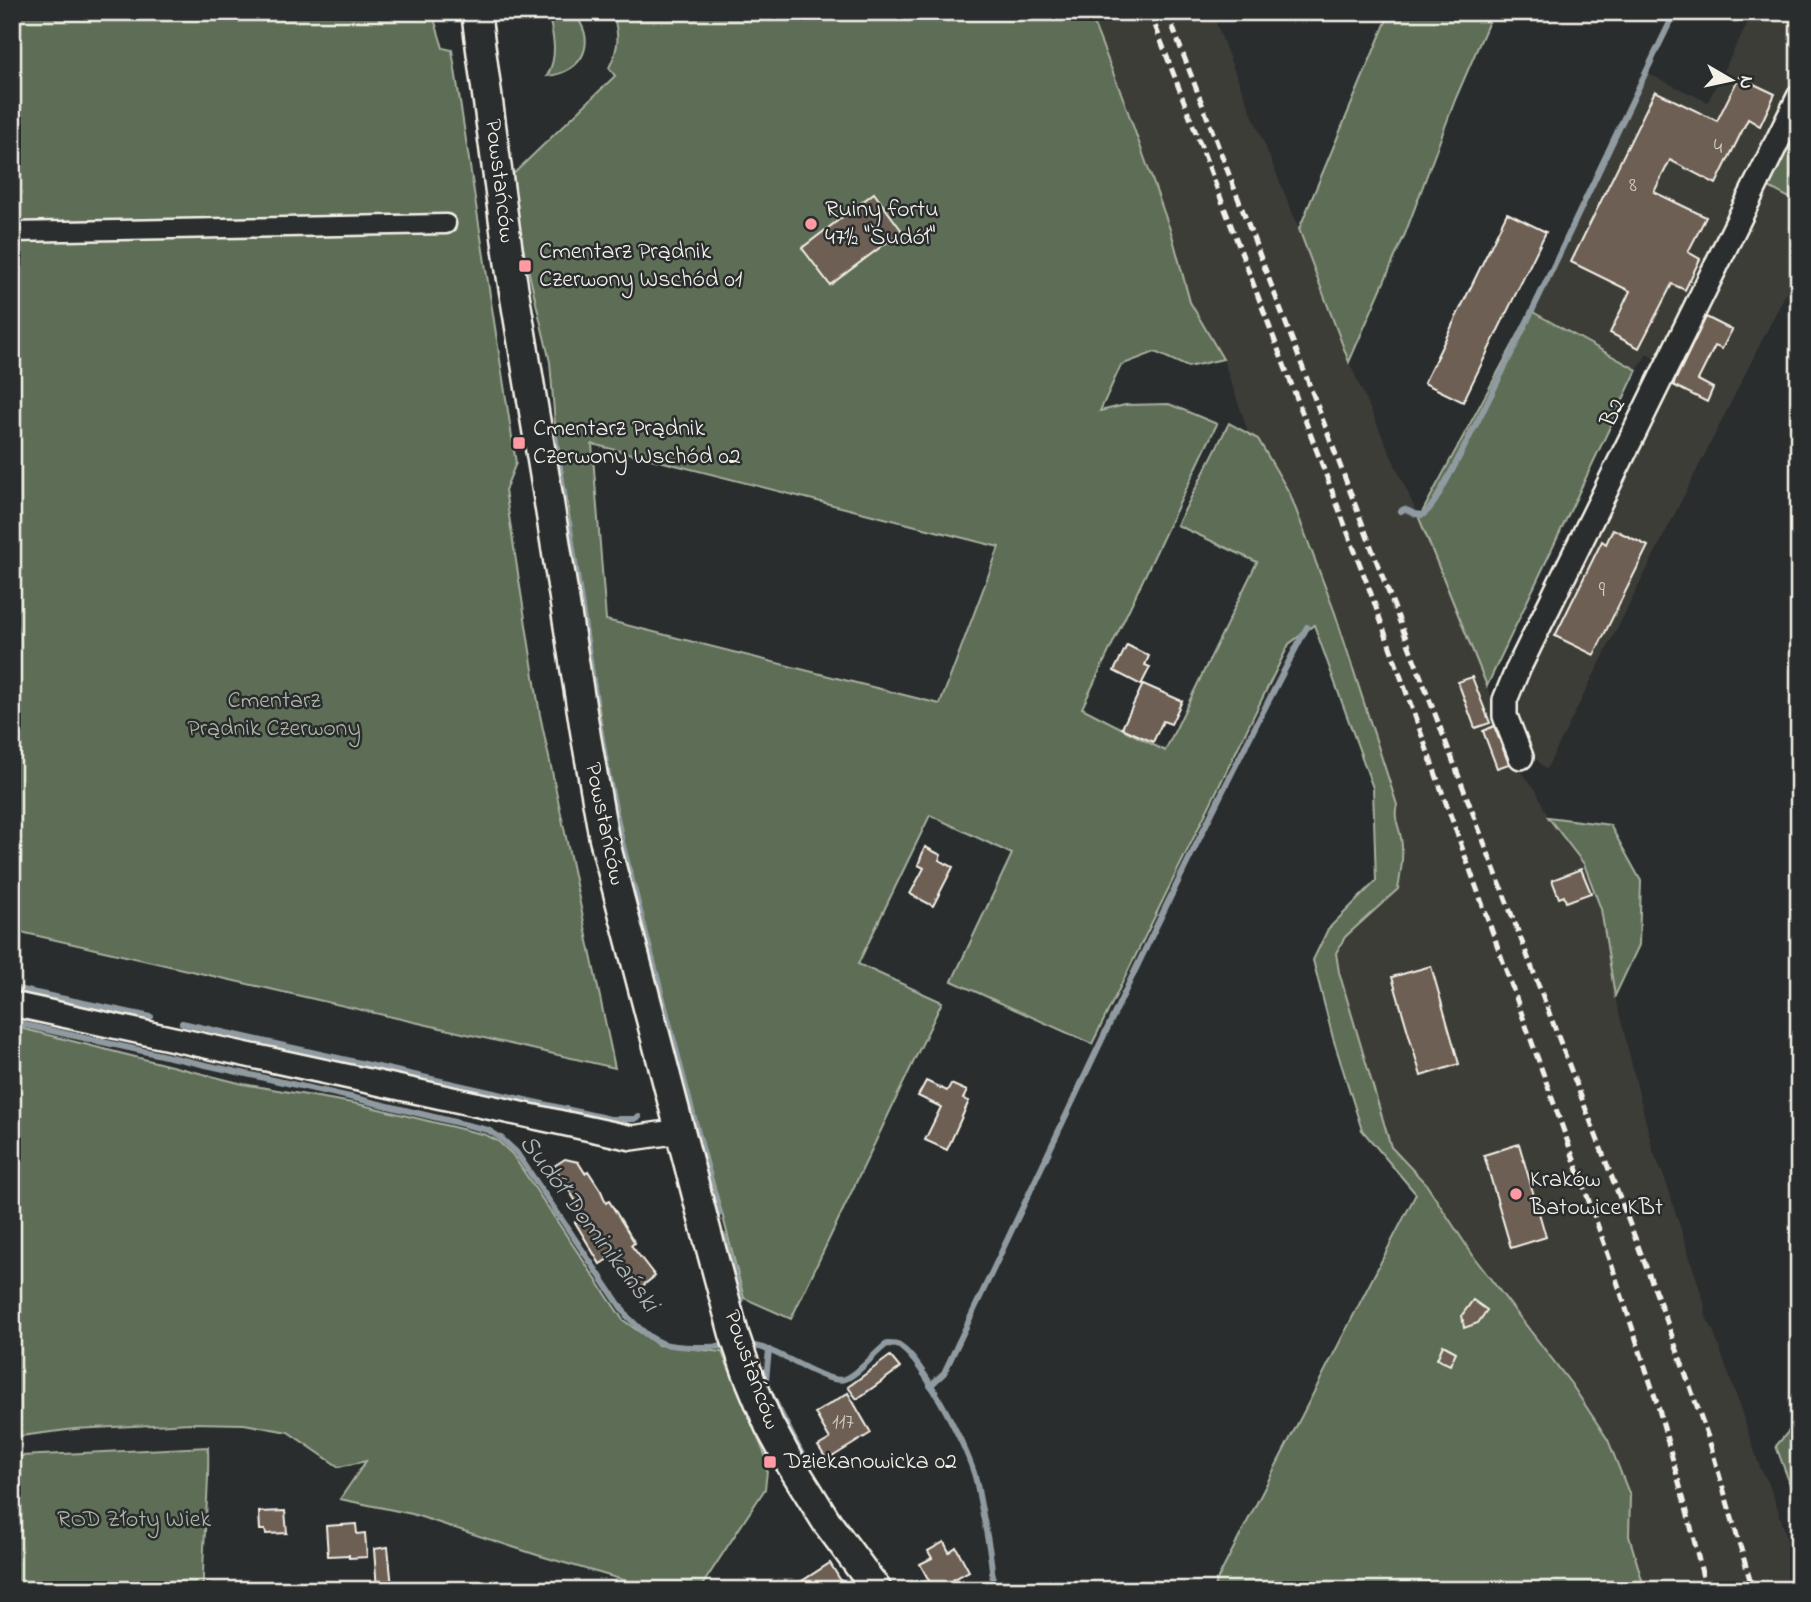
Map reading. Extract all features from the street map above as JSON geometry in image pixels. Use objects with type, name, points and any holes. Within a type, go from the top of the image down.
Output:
[{"type":"street","name":"Powstańców","points":[[476,12],[510,267],[604,839],[734,1334],[747,1371],[769,1425],[787,1458],[828,1524],[877,1590]]},
{"type":"street","name":"B2","points":[[1521,757],[1505,716],[1505,700],[1517,671],[1799,97]]},
{"type":"street","points":[[12,232],[446,223]]},
{"type":"street","points":[[12,1004],[632,1138],[681,1131]]},
{"type":"shaded area","points":[[1089,12],[1212,12],[1349,362],[1419,518],[1521,771],[1536,790],[1548,817],[1584,864],[1601,909],[1615,996],[1653,1151],[1666,1182],[1705,1306],[1706,1317],[1713,1330],[1760,1468],[1779,1512],[1799,1581],[1799,1590],[1645,1590],[1629,1536],[1630,1496],[1571,1384],[1476,1260],[1426,1184],[1391,1147],[1339,971],[1336,952],[1345,937],[1398,889],[1401,838],[1394,813],[1315,624],[1223,359],[1190,302],[1172,235]]},
{"type":"shaded area","points":[[1753,12],[1799,12],[1799,82],[1660,362],[1647,354],[1637,370],[1531,311],[1642,71],[1708,102]]},
{"type":"shaded area","points":[[1761,183],[1799,203],[1799,267],[1546,770],[1520,741],[1509,715]]},
{"type":"green space","name":"Cmentarz Prądnik Czerwony","points":[[12,12],[432,12],[443,48],[452,50],[516,463],[505,490],[540,715],[615,1068],[12,930]]},
{"type":"green space","points":[[548,12],[572,12],[585,33],[586,43],[584,53],[570,69],[547,76],[554,53]]},
{"type":"green space","points":[[613,12],[1089,12],[1172,235],[1190,302],[1223,359],[1188,367],[1155,352],[1121,365],[1100,411],[1125,405],[1169,404],[1217,424],[1082,708],[1165,751],[1257,562],[1177,525],[1229,423],[1258,439],[1290,494],[1335,613],[1397,805],[1396,818],[1402,851],[1398,889],[1345,937],[1336,953],[1339,972],[1391,1147],[1426,1184],[1476,1260],[1572,1385],[1608,1440],[1630,1496],[1629,1536],[1645,1590],[1212,1590],[1416,1194],[1362,1130],[1333,1038],[1313,960],[1328,929],[1376,881],[1373,788],[1314,625],[1289,644],[1092,1044],[952,981],[1012,854],[930,815],[858,964],[942,1002],[791,1319],[744,1298],[619,838],[555,424],[550,362],[507,180],[615,76],[609,68],[617,47]],"holes":[[[592,444],[999,547],[940,704],[606,620]]]},
{"type":"green space","points":[[1390,12],[1493,12],[1455,100],[1405,234],[1349,362],[1299,229]]},
{"type":"green space","points":[[1799,108],[1799,203],[1761,183]]},
{"type":"green space","points":[[1531,311],[1637,370],[1487,686],[1419,518]]},
{"type":"green space","points":[[1548,817],[1610,825],[1641,881],[1639,945],[1615,996],[1601,909],[1584,864]]},
{"type":"green space","points":[[12,1026],[243,1084],[358,1104],[486,1135],[498,1141],[512,1154],[623,1320],[658,1345],[722,1352],[768,1462],[765,1489],[699,1590],[658,1590],[537,1555],[412,1514],[340,1499],[366,1461],[339,1467],[288,1432],[244,1424],[191,1423],[75,1429],[12,1437]]},
{"type":"green space","points":[[1799,1419],[1799,1509],[1776,1446]]},
{"type":"green space","name":"ROD Złoty Wiek","points":[[208,1447],[203,1590],[12,1590],[12,1458]]},
{"type":"building","points":[[1739,77],[1775,94],[1760,126],[1748,119],[1716,184],[1670,160],[1654,192],[1706,217],[1688,252],[1700,259],[1685,290],[1672,284],[1639,348],[1610,333],[1630,291],[1571,262],[1655,91],[1717,121]]},
{"type":"building","points":[[874,193],[902,231],[830,285],[802,248]]},
{"type":"building","points":[[1507,213],[1546,232],[1463,402],[1424,383]]},
{"type":"building","points":[[1706,317],[1732,330],[1722,349],[1715,346],[1698,380],[1713,388],[1707,402],[1673,385]]},
{"type":"building","points":[[1613,529],[1648,546],[1594,655],[1555,636],[1602,541],[1606,544]]},
{"type":"building","points":[[1127,645],[1149,656],[1145,665],[1150,667],[1141,685],[1114,671]]},
{"type":"building","points":[[1472,677],[1490,723],[1475,728],[1458,682]]},
{"type":"building","points":[[1143,684],[1182,701],[1171,724],[1163,721],[1153,742],[1122,728]]},
{"type":"building","points":[[1494,726],[1509,764],[1497,768],[1483,731]]},
{"type":"building","points":[[925,847],[941,855],[939,860],[953,867],[933,906],[910,894],[924,868],[918,865]]},
{"type":"building","points":[[1581,869],[1591,893],[1566,902],[1564,896],[1559,898],[1552,880]]},
{"type":"building","points":[[1431,966],[1459,1064],[1421,1076],[1392,977]]},
{"type":"building","points":[[926,1081],[947,1091],[951,1084],[967,1091],[963,1099],[969,1101],[947,1150],[925,1140],[941,1107],[918,1096]]},
{"type":"building","name":"Kraków Batowice KBt","points":[[1519,1144],[1546,1237],[1511,1248],[1484,1155]]},
{"type":"building","points":[[565,1159],[578,1162],[585,1173],[588,1171],[606,1203],[609,1201],[635,1243],[631,1245],[655,1276],[636,1291],[611,1257],[600,1264],[575,1222],[582,1218],[575,1200],[554,1166]]},
{"type":"building","points":[[1473,1300],[1487,1310],[1478,1323],[1464,1328],[1462,1315]]},
{"type":"building","points":[[1443,1345],[1456,1352],[1450,1365],[1437,1359]]},
{"type":"building","points":[[890,1356],[900,1368],[857,1399],[848,1387]]},
{"type":"building","points":[[848,1393],[871,1433],[827,1460],[818,1446],[830,1439],[815,1413]]},
{"type":"building","points":[[285,1511],[287,1533],[266,1534],[265,1530],[260,1530],[259,1512]]},
{"type":"building","points":[[356,1524],[357,1534],[365,1533],[367,1557],[328,1556],[326,1526]]},
{"type":"building","points":[[944,1542],[949,1552],[956,1547],[969,1571],[953,1580],[958,1590],[934,1590],[920,1564],[932,1558],[928,1551]]},
{"type":"building","points":[[388,1547],[392,1587],[377,1589],[374,1549]]},
{"type":"building","points":[[830,1563],[841,1581],[827,1590],[788,1590]]},
{"type":"waterway","points":[[1401,511],[1404,509],[1423,515],[1435,501],[1450,475],[1675,12]]},
{"type":"waterway","points":[[554,431],[565,499]]},
{"type":"waterway","points":[[569,522],[596,701]]},
{"type":"waterway","points":[[930,1386],[944,1373],[1167,905],[1307,627]]},
{"type":"waterway","points":[[599,722],[623,846],[719,1214]]},
{"type":"waterway","points":[[12,988],[151,1017]]},
{"type":"waterway","name":"Sudół Dominikański","points":[[12,1022],[488,1130],[516,1152],[627,1316],[641,1330],[664,1344],[693,1347],[731,1346]]},
{"type":"waterway","points":[[182,1023],[610,1119],[639,1117]]},
{"type":"waterway","points":[[724,1236],[741,1301]]},
{"type":"waterway","name":"Sudół Dominikański","points":[[745,1345],[769,1350],[812,1371],[836,1379],[850,1376],[887,1344],[899,1346],[911,1357],[943,1406],[974,1473],[989,1550],[993,1590]]},
{"type":"waterway","points":[[769,1350],[766,1379],[768,1388],[809,1468]]},
{"type":"waterway","points":[[833,1507],[847,1527]]},
{"type":"railway","points":[[1150,12],[1370,591],[1609,1257],[1658,1406],[1706,1590]]},
{"type":"railway","points":[[1167,12],[1666,1319],[1709,1440],[1753,1590]]},
{"type":"place","name":"Ruiny fortu 47½ \"Sudół\"","points":[[811,224]]},
{"type":"place","name":"Cmentarz Prądnik Czerwony Wschód 01","points":[[525,266]]},
{"type":"place","name":"Cmentarz Prądnik Czerwony Wschód 02","points":[[519,443]]},
{"type":"place","name":"Kraków Batowice KBt","points":[[1516,1194]]},
{"type":"place","name":"Dziekanowicka 02","points":[[770,1462]]}]
